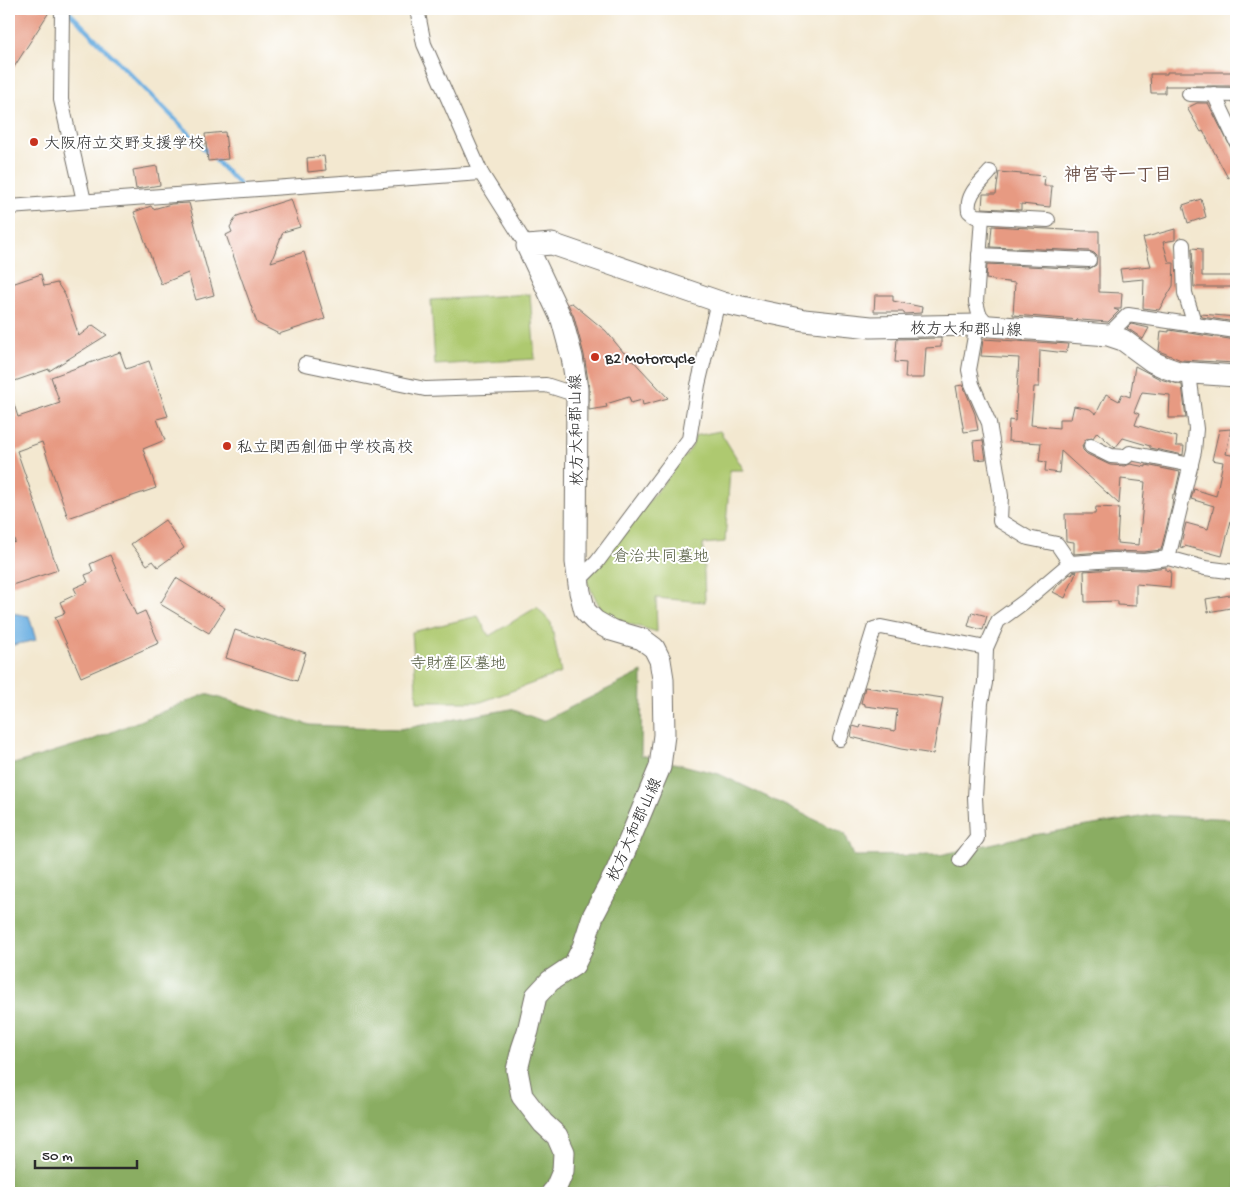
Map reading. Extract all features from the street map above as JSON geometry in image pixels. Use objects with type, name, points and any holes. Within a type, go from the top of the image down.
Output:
[{"type":"main road","name":"枚方大和郡山線","points":[[552,1193],[563,1171],[564,1152],[557,1136],[543,1123],[522,1096],[518,1070],[522,1049],[536,996],[550,981],[574,964],[583,947],[593,916],[617,870],[660,766],[664,735],[663,679],[660,660],[654,648],[642,639],[611,630],[595,621],[586,611],[580,592],[576,562],[577,395],[572,357],[562,320],[527,246],[552,244],[718,302],[804,320],[871,328],[983,325],[1108,335],[1123,340],[1153,362],[1178,372],[1236,376]]},
{"type":"street","points":[[62,9],[61,100],[84,201]]},
{"type":"street","points":[[417,9],[424,44],[481,173],[527,246]]},
{"type":"street","points":[[1189,94],[1236,95]]},
{"type":"street","points":[[1214,94],[1236,141]]},
{"type":"street","points":[[990,172],[971,194],[968,203],[969,210],[975,216],[982,218],[1048,220]]},
{"type":"street","points":[[9,206],[481,173]]},
{"type":"street","points":[[982,218],[976,302],[983,325],[969,370],[972,384],[989,423],[1001,496],[1000,521],[1028,538],[1057,544],[1070,563]]},
{"type":"street","points":[[1183,245],[1185,292],[1195,325]]},
{"type":"street","points":[[978,255],[1090,260]]},
{"type":"street","points":[[578,580],[597,562],[689,439],[698,385],[718,302]]},
{"type":"street","points":[[1108,335],[1128,315],[1236,331]]},
{"type":"street","points":[[305,364],[425,389],[546,385],[577,395]]},
{"type":"street","points":[[1168,558],[1191,465],[1196,429],[1190,373]]},
{"type":"street","points":[[1091,446],[1111,456],[1126,457],[1130,453],[1191,465]]},
{"type":"street","points":[[960,860],[977,838],[975,798],[981,703],[985,683],[986,648],[998,621],[1024,602],[1070,563],[1114,560],[1144,561],[1168,558],[1204,568],[1236,572]]},
{"type":"street","points":[[840,739],[874,629],[881,627],[986,648]]},
{"type":"green space","points":[[530,294],[535,359],[435,365],[431,300]]},
{"type":"green space","name":"倉治共同墓地","points":[[720,431],[744,470],[730,470],[725,542],[703,544],[705,602],[656,598],[657,632],[605,617],[586,580],[692,447],[695,436]]},
{"type":"green space","name":"寺財産区墓地","points":[[537,607],[551,623],[561,673],[481,702],[417,702],[412,632],[478,616],[489,636]]},
{"type":"green space","points":[[642,672],[641,755],[719,774],[845,834],[854,856],[940,855],[1022,837],[1153,815],[1236,819],[1236,1193],[9,1193],[9,762],[14,764],[92,740],[206,694],[310,725],[400,729],[511,709],[543,721]]},
{"type":"water","points":[[12,613],[29,616],[36,640],[9,646],[9,615]]},
{"type":"building","points":[[9,9],[51,9],[9,75]]},
{"type":"building","points":[[1167,72],[1236,72],[1236,86],[1165,86],[1165,93],[1151,93],[1150,74],[1167,74]]},
{"type":"building","points":[[1197,103],[1208,103],[1231,148],[1236,161],[1236,173],[1228,178],[1203,131],[1201,132],[1187,108]]},
{"type":"building","points":[[225,132],[228,159],[208,161],[205,134]]},
{"type":"building","points":[[324,156],[326,170],[308,172],[307,158]]},
{"type":"building","points":[[157,166],[160,185],[136,189],[133,170]]},
{"type":"building","points":[[999,172],[1045,176],[1044,186],[1052,186],[1050,207],[1021,204],[1021,210],[982,208],[983,194],[996,194]]},
{"type":"building","points":[[291,199],[300,227],[283,232],[271,262],[304,252],[325,319],[279,334],[257,323],[226,235],[232,232],[230,227],[237,216]]},
{"type":"building","points":[[1201,199],[1206,217],[1188,223],[1183,205]]},
{"type":"building","points":[[189,203],[214,295],[196,300],[188,273],[161,284],[134,212],[151,206],[153,209],[171,204]]},
{"type":"building","points":[[992,226],[1099,231],[1099,292],[1122,293],[1121,309],[1114,309],[1119,311],[1108,322],[1013,315],[1015,283],[986,279],[987,264],[1089,269],[1096,265],[1097,256],[1089,251],[990,247]]},
{"type":"building","points":[[1175,229],[1175,240],[1163,242],[1169,263],[1174,263],[1173,286],[1159,310],[1143,308],[1144,279],[1122,281],[1120,269],[1151,266],[1143,238]]},
{"type":"building","points":[[1192,248],[1202,249],[1202,276],[1236,276],[1236,287],[1194,287]]},
{"type":"building","points":[[41,274],[44,286],[57,283],[65,295],[79,336],[93,325],[107,335],[49,371],[49,369],[9,383],[9,285]]},
{"type":"building","points":[[875,295],[893,295],[893,301],[922,307],[921,313],[874,312]]},
{"type":"building","points":[[572,303],[606,331],[624,353],[668,398],[643,405],[642,400],[631,403],[629,397],[606,404],[607,407],[589,410],[589,387],[584,355],[574,317],[568,304]]},
{"type":"building","points":[[1201,314],[1236,317],[1236,322],[1202,317]]},
{"type":"building","points":[[1131,324],[1149,328],[1143,339],[1127,328]]},
{"type":"building","points":[[1169,330],[1236,340],[1236,363],[1181,360],[1159,351],[1161,331],[1169,332]]},
{"type":"building","points":[[941,338],[941,347],[926,348],[924,378],[905,378],[906,363],[895,362],[897,339]]},
{"type":"building","points":[[983,339],[1068,344],[1066,353],[1040,350],[1039,387],[1034,387],[1031,425],[1059,428],[1059,419],[1071,419],[1074,406],[1090,409],[1096,414],[1106,394],[1119,401],[1122,394],[1130,397],[1135,366],[1160,379],[1182,385],[1186,418],[1169,418],[1170,395],[1142,392],[1134,412],[1139,414],[1135,425],[1177,437],[1176,446],[1184,446],[1183,455],[1150,448],[1150,446],[1123,438],[1115,448],[1097,432],[1093,438],[1086,439],[1082,446],[1087,454],[1110,465],[1125,466],[1130,464],[1146,467],[1146,465],[1180,472],[1175,494],[1173,494],[1172,506],[1161,550],[1074,554],[1074,542],[1066,541],[1065,514],[1095,514],[1096,507],[1119,508],[1117,543],[1139,545],[1145,482],[1121,479],[1119,504],[1061,451],[1059,473],[1045,471],[1046,462],[1039,461],[1041,443],[1008,441],[1009,420],[1015,421],[1019,358],[981,356]]},
{"type":"building","points":[[120,352],[126,369],[149,361],[168,416],[157,419],[165,440],[143,449],[156,488],[68,518],[42,442],[17,451],[58,570],[9,586],[9,544],[15,542],[9,524],[9,395],[11,395],[18,417],[60,403],[51,377]]},
{"type":"building","points":[[963,385],[975,414],[978,430],[964,432],[956,386]]},
{"type":"building","points":[[1231,429],[1226,454],[1236,456],[1236,501],[1222,556],[1185,546],[1184,548],[1180,547],[1186,523],[1208,529],[1214,506],[1191,499],[1194,489],[1216,496],[1223,462],[1212,460],[1219,430]]},
{"type":"building","points":[[983,440],[986,459],[975,460],[973,441]]},
{"type":"building","points":[[165,520],[184,548],[158,567],[153,561],[147,565],[131,544]]},
{"type":"building","points":[[110,555],[136,615],[145,611],[159,643],[81,677],[55,617],[65,613],[60,602],[77,594],[74,588],[88,582],[85,575],[93,572],[90,564]]},
{"type":"building","points":[[1166,567],[1166,570],[1171,571],[1170,587],[1136,584],[1136,606],[1118,605],[1118,601],[1085,602],[1084,571],[1144,570]]},
{"type":"building","points":[[1077,571],[1065,598],[1053,592],[1070,574],[1072,575],[1073,572]]},
{"type":"building","points":[[176,578],[225,608],[209,633],[160,604]]},
{"type":"building","points":[[1236,594],[1236,607],[1208,612],[1206,599]]},
{"type":"building","points":[[972,612],[987,616],[983,630],[968,626]]},
{"type":"building","points":[[235,630],[306,653],[297,681],[226,658]]},
{"type":"building","points":[[865,687],[943,698],[933,754],[901,749],[851,737],[853,726],[860,728],[861,725],[895,731],[897,710],[865,706],[865,704],[861,703]]},
{"type":"waterway","points":[[66,9],[242,187]]},
{"type":"place","name":"大阪府立交野支援学校","points":[[34,142]]},
{"type":"place","name":"B2 Motorcycle","points":[[595,357]]},
{"type":"place","name":"私立関西創価中学校高校","points":[[227,446]]},
{"type":"district","name":"神宮寺一丁目","points":[[1118,174]]}]
